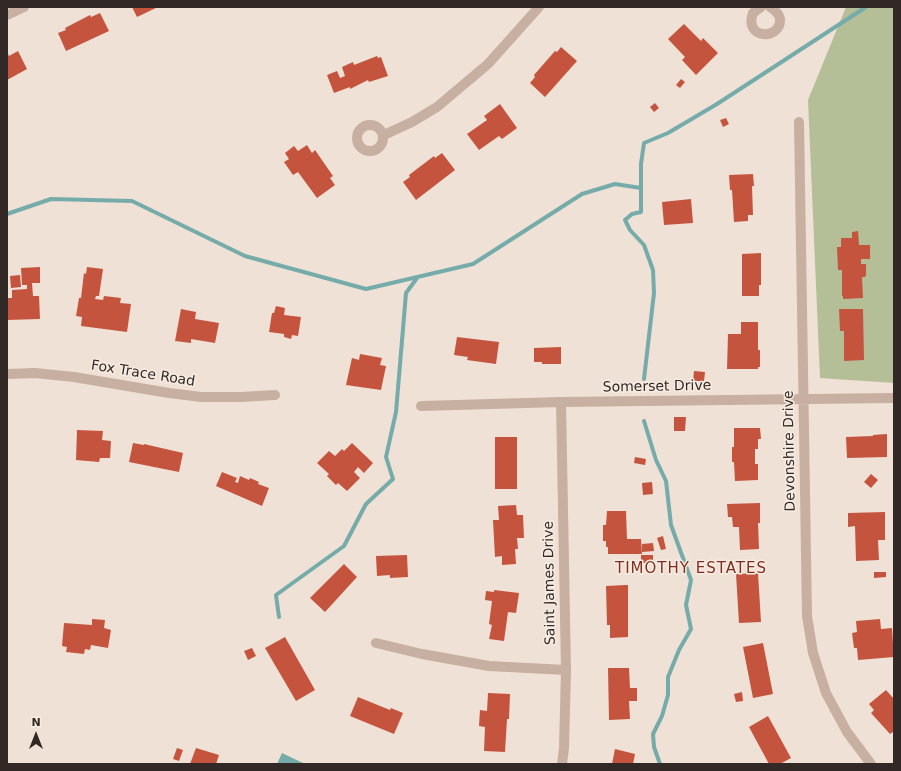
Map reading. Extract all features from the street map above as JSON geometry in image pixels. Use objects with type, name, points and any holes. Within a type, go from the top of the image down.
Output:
[{"type":"street","points":[[7,15],[24,7]]},
{"type":"street","points":[[384,135],[412,122],[437,107],[488,64],[539,7]]},
{"type":"street","points":[[759,7],[753,13],[751,22],[756,31],[763,35],[769,34],[776,30],[779,25],[780,20],[778,13],[770,7]]},
{"type":"street","name":"Devonshire Drive","points":[[799,122],[807,616],[813,653],[826,693],[846,732],[871,764]]},
{"type":"street","name":"Fox Trace Road","points":[[7,374],[35,373],[74,377],[169,393],[201,396],[240,397],[275,395]]},
{"type":"street","name":"Somerset Drive","points":[[421,406],[561,402],[894,398]]},
{"type":"street","name":"Saint James Drive","points":[[561,402],[566,670],[564,748],[562,764]]},
{"type":"street","points":[[376,643],[422,654],[481,665],[566,670]]},
{"type":"green space","points":[[846,7],[894,7],[894,383],[820,378],[808,100]]},
{"type":"water","points":[[282,753],[303,763],[303,764],[277,764]]},
{"type":"building","points":[[132,7],[158,7],[137,17]]},
{"type":"building","points":[[100,13],[109,31],[66,51],[58,33],[66,30],[65,28],[90,15],[91,17]]},
{"type":"building","points":[[684,24],[701,41],[703,38],[718,53],[696,75],[682,60],[685,57],[668,39]]},
{"type":"building","points":[[561,47],[577,61],[545,97],[530,83],[535,77],[534,75],[555,51],[557,52]]},
{"type":"building","points":[[18,51],[27,69],[7,80],[7,55],[8,54],[9,56]]},
{"type":"building","points":[[377,56],[378,58],[381,57],[388,76],[369,82],[368,80],[350,89],[350,87],[334,93],[327,75],[337,71],[340,78],[345,76],[342,67],[353,62],[354,65]]},
{"type":"building","points":[[681,79],[685,82],[680,88],[676,85]]},
{"type":"building","points":[[655,103],[659,108],[654,112],[650,107]]},
{"type":"building","points":[[500,104],[517,128],[502,139],[499,136],[479,150],[467,134],[487,120],[484,116]]},
{"type":"building","points":[[726,118],[729,124],[723,127],[720,120]]},
{"type":"building","points":[[307,145],[312,153],[315,150],[333,176],[330,178],[335,185],[317,198],[298,172],[293,175],[284,162],[289,159],[285,153],[294,146],[298,151]]},
{"type":"building","points":[[442,153],[455,170],[416,200],[403,182],[410,177],[409,175],[434,156],[435,158]]},
{"type":"building","points":[[753,174],[753,215],[748,215],[748,221],[734,222],[732,190],[730,190],[729,175]]},
{"type":"building","points":[[691,199],[693,223],[664,225],[662,202]]},
{"type":"building","points":[[858,231],[859,245],[870,245],[870,259],[861,259],[861,264],[866,264],[866,275],[865,277],[862,277],[863,298],[843,299],[842,270],[838,270],[837,247],[841,247],[841,238],[852,238],[852,232]]},
{"type":"building","points":[[761,253],[761,285],[759,285],[759,296],[742,296],[742,254]]},
{"type":"building","points":[[40,267],[40,283],[32,283],[33,296],[39,296],[40,319],[7,320],[7,298],[12,298],[12,290],[27,289],[27,285],[22,285],[21,268]]},
{"type":"building","points":[[87,267],[103,269],[99,296],[96,296],[95,299],[103,300],[104,296],[121,298],[120,303],[131,304],[127,332],[81,326],[82,317],[76,316],[79,298],[81,298],[84,273],[86,274]]},
{"type":"building","points":[[20,275],[21,287],[11,288],[10,276]]},
{"type":"building","points":[[276,306],[285,308],[284,315],[301,317],[298,336],[292,335],[291,339],[284,337],[284,334],[269,332],[272,313],[274,313]]},
{"type":"building","points":[[181,309],[196,312],[195,319],[219,323],[215,343],[191,339],[191,343],[175,341]]},
{"type":"building","points":[[839,309],[863,309],[864,360],[844,361],[844,331],[840,331]]},
{"type":"building","points":[[741,322],[758,322],[758,350],[760,350],[760,367],[758,367],[758,369],[727,369],[728,334],[741,334]]},
{"type":"building","points":[[457,337],[499,342],[496,364],[467,360],[468,357],[454,355]]},
{"type":"building","points":[[561,347],[561,364],[542,364],[542,362],[534,362],[534,348]]},
{"type":"building","points":[[360,354],[382,358],[380,365],[386,366],[381,390],[346,385],[352,358],[359,360]]},
{"type":"building","points":[[694,371],[705,372],[704,381],[693,381]]},
{"type":"building","points":[[674,417],[686,417],[685,431],[674,431]]},
{"type":"building","points":[[734,428],[760,428],[761,439],[758,439],[758,449],[755,449],[755,464],[758,464],[758,480],[735,481],[734,462],[732,462]]},
{"type":"building","points":[[77,430],[103,431],[102,440],[111,441],[110,458],[100,458],[99,462],[76,460]]},
{"type":"building","points":[[887,434],[887,457],[847,458],[846,437]]},
{"type":"building","points":[[495,437],[517,437],[517,489],[495,489]]},
{"type":"building","points":[[133,443],[183,453],[179,472],[129,462]]},
{"type":"building","points":[[352,443],[373,463],[364,473],[358,467],[354,472],[360,478],[347,491],[338,483],[336,485],[327,476],[329,474],[317,463],[329,451],[335,456],[342,449],[344,451]]},
{"type":"building","points":[[635,457],[646,459],[645,465],[634,463]]},
{"type":"building","points":[[222,472],[237,478],[235,482],[238,483],[240,476],[249,480],[250,478],[259,482],[258,484],[269,488],[262,506],[216,486]]},
{"type":"building","points":[[871,474],[878,480],[871,488],[864,482]]},
{"type":"building","points":[[652,482],[653,494],[643,495],[642,483]]},
{"type":"building","points":[[760,503],[760,523],[758,523],[759,549],[740,550],[739,527],[733,527],[732,517],[728,517],[727,504]]},
{"type":"building","points":[[516,505],[517,515],[523,515],[524,538],[517,538],[518,549],[515,549],[516,564],[502,565],[502,556],[495,557],[493,520],[499,520],[498,506]]},
{"type":"building","points":[[607,511],[626,511],[627,539],[641,539],[642,554],[608,554],[606,541],[603,541],[603,525],[606,525]]},
{"type":"building","points":[[885,512],[885,540],[878,540],[879,560],[856,561],[855,526],[848,527],[848,513]]},
{"type":"building","points":[[663,536],[666,549],[661,550],[657,538]]},
{"type":"building","points":[[653,543],[654,551],[642,552],[642,544]]},
{"type":"building","points":[[407,555],[408,577],[390,578],[390,575],[377,576],[376,556]]},
{"type":"building","points":[[641,555],[653,555],[653,563],[641,563]]},
{"type":"building","points":[[344,564],[357,577],[325,612],[310,598]]},
{"type":"building","points":[[874,572],[886,572],[886,577],[874,578]]},
{"type":"building","points":[[758,573],[761,622],[739,623],[736,574]]},
{"type":"building","points":[[628,585],[628,637],[610,638],[610,625],[607,625],[606,586]]},
{"type":"building","points":[[494,590],[519,593],[516,613],[508,612],[504,641],[489,639],[492,625],[489,624],[492,601],[485,600],[486,591],[494,592]]},
{"type":"building","points":[[92,619],[105,620],[104,628],[111,630],[108,648],[91,645],[90,650],[85,649],[84,654],[66,652],[67,647],[62,646],[64,623],[92,625]]},
{"type":"building","points":[[880,619],[881,629],[892,628],[894,657],[858,660],[857,648],[854,648],[852,633],[857,632],[856,621]]},
{"type":"building","points":[[285,637],[315,690],[296,701],[265,648]]},
{"type":"building","points":[[763,643],[773,694],[753,698],[743,647]]},
{"type":"building","points":[[252,648],[256,656],[248,660],[244,651]]},
{"type":"building","points":[[608,668],[629,668],[630,688],[637,688],[637,701],[629,701],[630,719],[609,720]]},
{"type":"building","points":[[886,690],[894,699],[894,733],[893,732],[890,734],[871,713],[874,710],[869,704]]},
{"type":"building","points":[[742,692],[743,701],[736,702],[734,694]]},
{"type":"building","points":[[488,693],[510,694],[505,752],[484,751],[485,727],[479,726],[480,710],[487,711]]},
{"type":"building","points":[[358,697],[390,710],[391,708],[403,713],[394,734],[350,716]]},
{"type":"building","points":[[768,716],[791,758],[780,764],[769,764],[749,727]]},
{"type":"building","points":[[177,748],[183,750],[179,761],[173,759]]},
{"type":"building","points":[[196,748],[219,755],[216,764],[190,764]]},
{"type":"building","points":[[615,749],[635,754],[633,764],[612,764]]},
{"type":"waterway","points":[[7,214],[51,199],[132,201],[245,256],[366,289],[473,264],[582,194],[615,184],[641,188],[641,164],[644,143],[668,133],[717,104],[866,7]]},
{"type":"waterway","points":[[641,188],[641,212],[632,214],[625,220],[630,230],[644,245],[653,270],[654,293],[644,379]]},
{"type":"waterway","points":[[279,617],[276,595],[344,546],[366,504],[393,479],[386,457],[396,412],[406,293],[417,278]]},
{"type":"waterway","points":[[644,421],[656,460],[666,481],[671,525],[691,580],[686,605],[691,629],[679,650],[668,677],[668,695],[662,716],[653,734],[654,747],[660,764]]},
{"type":"district","name":"TIMOTHY ESTATES","points":[[691,569]]}]
